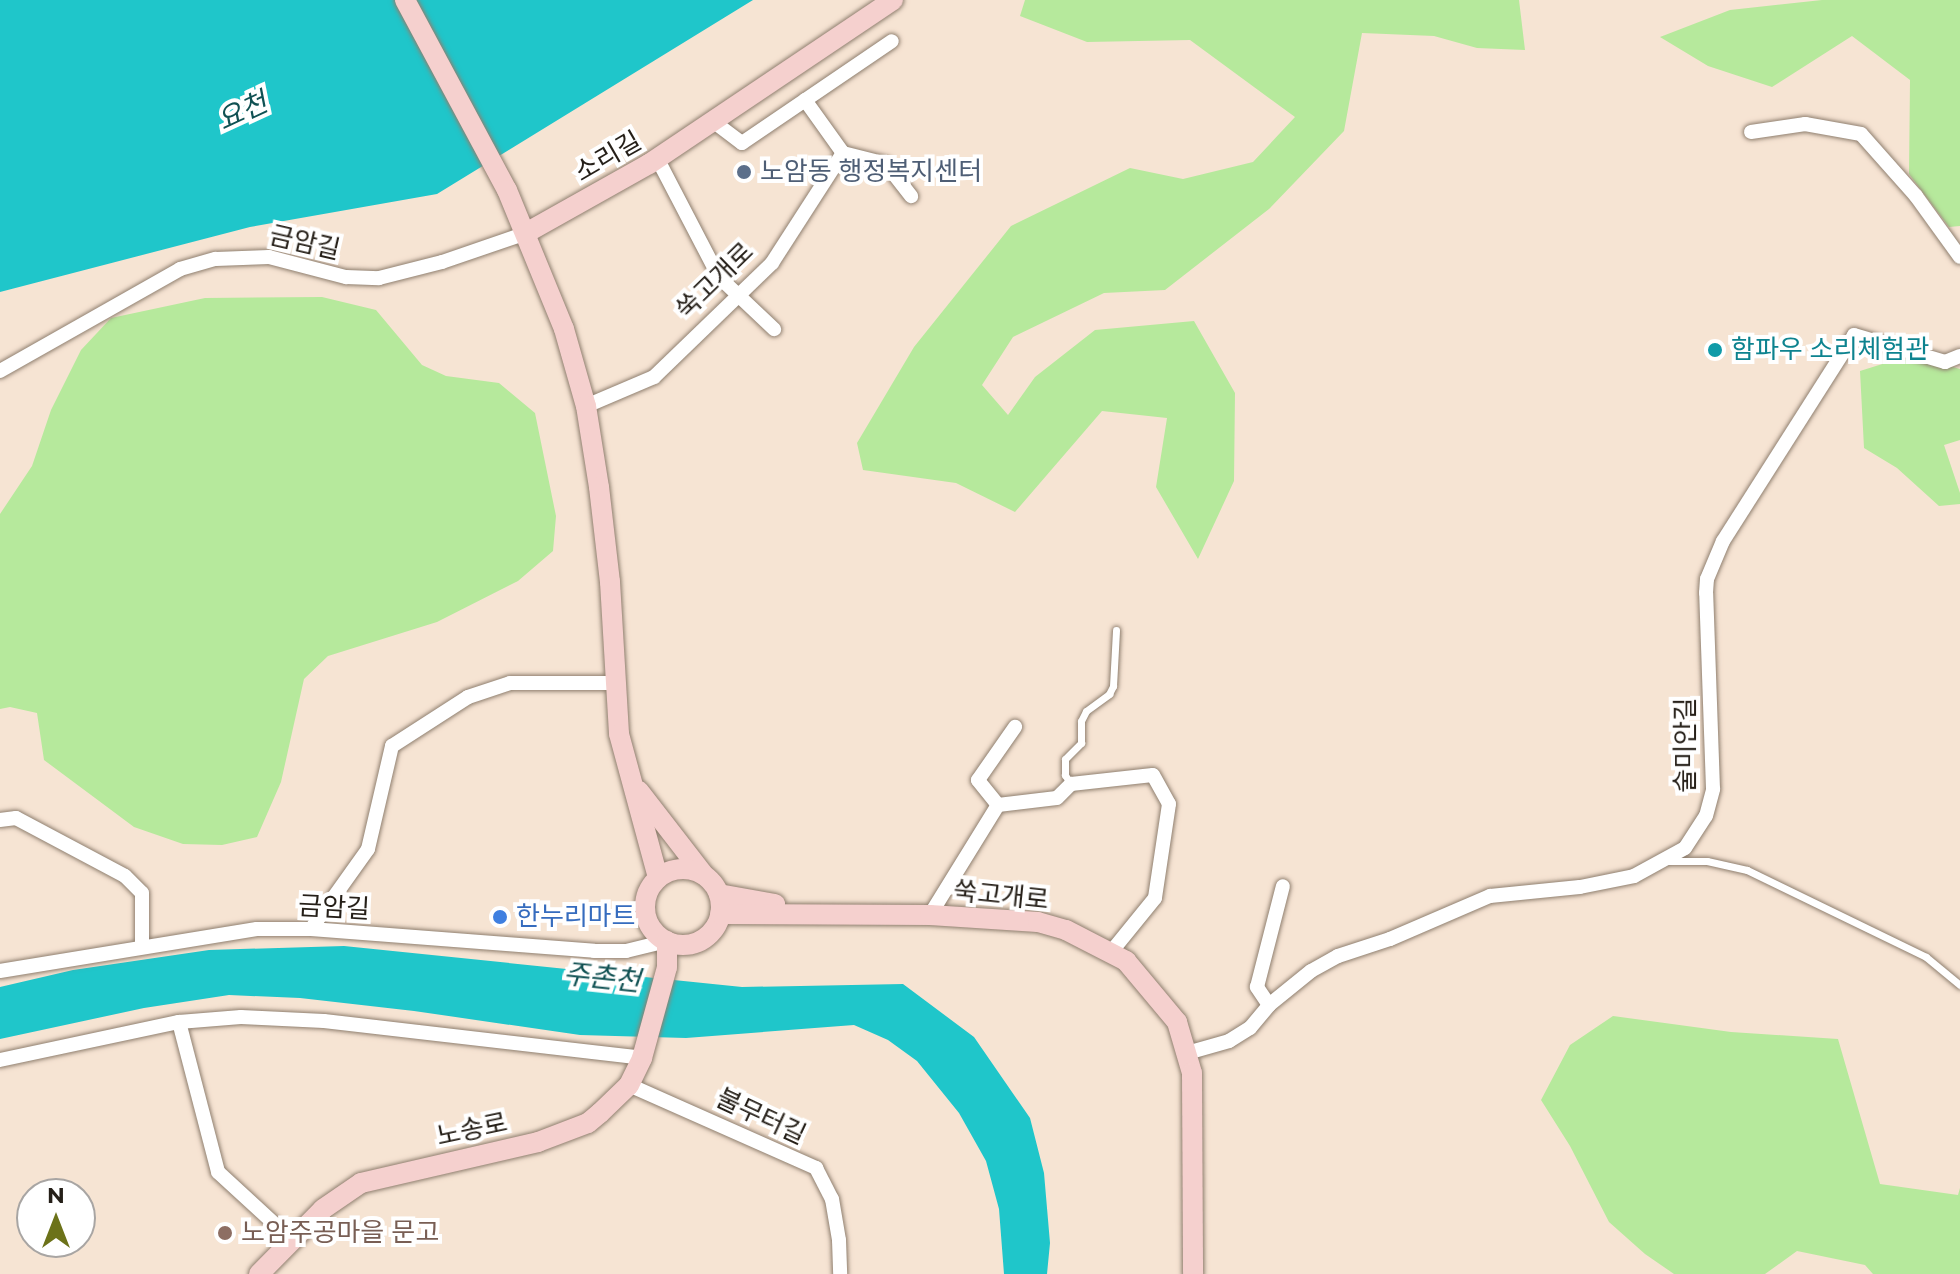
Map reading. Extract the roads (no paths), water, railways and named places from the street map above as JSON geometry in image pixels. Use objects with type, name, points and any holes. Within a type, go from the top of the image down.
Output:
[{"type":"main road","points":[[405,0],[507,190],[564,329],[586,406],[610,582],[619,734],[658,878]]},
{"type":"main road","name":"소리길","points":[[526,233],[714,122],[893,0]]},
{"type":"main road","points":[[632,782],[704,875],[720,904],[714,930],[704,939],[680,945],[656,934],[645,911],[646,899],[658,878],[680,869],[704,875]]},
{"type":"main road","name":"쑥고개로","points":[[720,904],[826,913],[930,915],[1038,922],[1066,930],[1112,951],[1144,980],[1177,1022],[1187,1053],[1195,1089],[1193,1274]]},
{"type":"main road","name":"노송로","points":[[259,1274],[336,1198],[361,1183],[538,1142],[588,1123],[629,1085],[644,1054],[667,967],[667,941]]},
{"type":"street","points":[[714,122],[742,143],[892,41]]},
{"type":"street","points":[[805,100],[843,153],[886,164],[911,196]]},
{"type":"street","points":[[1751,132],[1805,124],[1861,134],[1916,196],[1960,257]]},
{"type":"street","name":"쑥고개로","points":[[586,406],[654,377],[772,263],[843,153]]},
{"type":"street","points":[[657,158],[719,277],[774,329]]},
{"type":"street","name":"금암길","points":[[0,371],[180,269],[216,259],[269,257],[346,277],[379,278],[442,262],[526,233]]},
{"type":"street","name":"술미안길","points":[[1187,1053],[1229,1041],[1250,1028],[1269,1005],[1311,971],[1338,956],[1390,939],[1490,896],[1580,887],[1634,876],[1685,848],[1711,803],[1715,775],[1706,593],[1707,579],[1723,541],[1854,335],[1945,362],[1960,356]]},
{"type":"street","points":[[311,929],[368,849],[392,746],[468,697],[510,683],[615,683]]},
{"type":"street","points":[[998,805],[978,780],[1015,727]]},
{"type":"street","points":[[998,805],[1057,798],[1071,784],[1153,775],[1169,804],[1155,898],[1112,951]]},
{"type":"street","points":[[930,915],[998,805]]},
{"type":"street","points":[[0,820],[16,818],[125,876],[142,893],[142,945]]},
{"type":"street","points":[[1269,1005],[1257,987],[1283,886]]},
{"type":"street","name":"금암길","points":[[0,971],[142,945],[257,929],[311,929],[594,951],[626,951],[667,941]]},
{"type":"street","points":[[0,1060],[179,1022],[241,1017],[309,1020],[644,1054]]},
{"type":"street","points":[[179,1022],[218,1172],[292,1240]]},
{"type":"street","name":"불무터길","points":[[629,1085],[816,1168],[832,1199],[839,1240],[840,1274]]},
{"type":"lane","points":[[1071,784],[1065,775],[1065,759],[1081,743],[1081,721],[1086,711],[1109,694],[1113,686],[1116,630]]},
{"type":"lane","points":[[1664,861],[1707,861],[1747,870],[1926,957],[1960,985]]},
{"type":"water","name":"요천","points":[[0,0],[753,0],[437,194],[250,227],[0,292]]},
{"type":"water","name":"주촌천","points":[[344,946],[742,987],[903,984],[974,1037],[1030,1118],[1044,1173],[1050,1243],[1047,1274],[1004,1274],[999,1209],[986,1161],[959,1113],[917,1061],[888,1040],[854,1025],[686,1038],[580,1035],[300,998],[229,995],[144,1008],[0,1039],[0,987],[73,970],[209,950]]},
{"type":"place","name":"노암동 행정복지센터","points":[[744,172]]},
{"type":"place","name":"함파우 소리체험관","points":[[1715,350]]},
{"type":"place","name":"한누리마트","points":[[500,917]]},
{"type":"place","name":"노암주공마을 문고","points":[[225,1233]]}]
